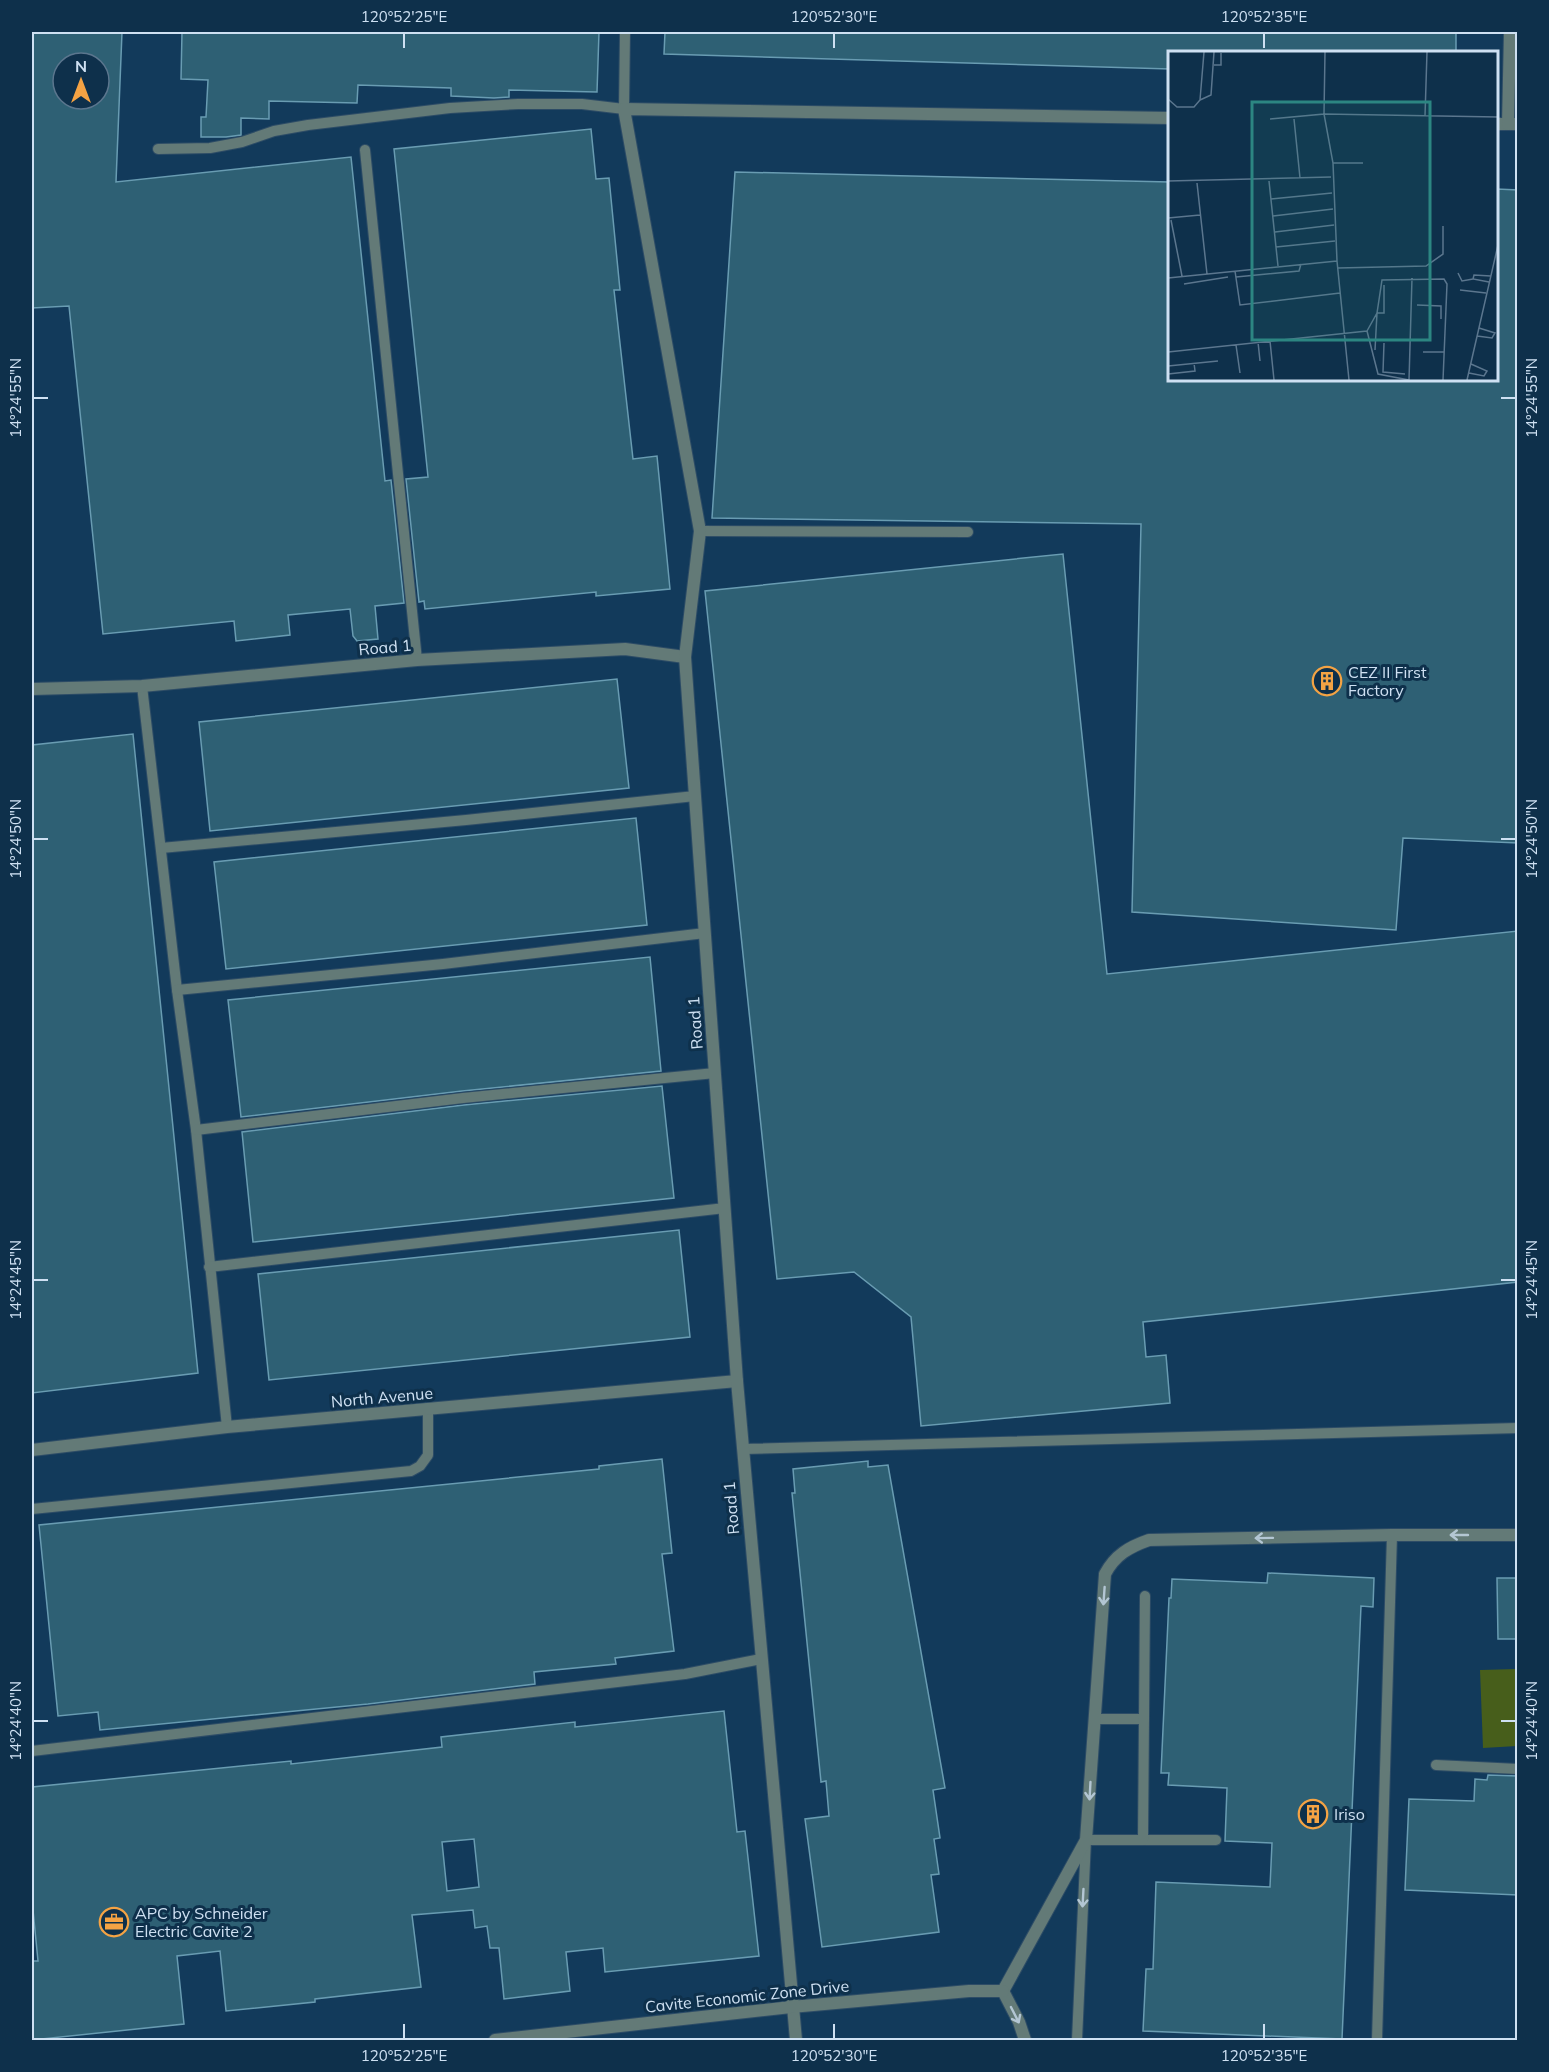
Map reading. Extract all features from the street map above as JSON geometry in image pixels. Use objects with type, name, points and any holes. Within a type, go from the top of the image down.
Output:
[{"type":"street","points":[[1507,124],[1510,32]]},
{"type":"street","points":[[685,657],[700,531],[624,109],[1168,118]]},
{"type":"street","name":"Road 1","points":[[32,689],[142,686],[417,660],[625,649],[685,657],[737,1381],[791,2007],[796,2040]]},
{"type":"street","name":"North Avenue","points":[[32,1450],[227,1427],[737,1381]]},
{"type":"street","points":[[1025,2040],[1019,2022],[1003,1991],[1086,1840],[1105,1574],[1117,1556],[1131,1546],[1149,1540],[1518,1535]]},
{"type":"street","name":"Cavite Economic Zone Drive","points":[[495,2040],[791,2007],[969,1991],[1003,1991]]},
{"type":"lane","points":[[158,149],[210,148],[242,142],[274,131],[308,125],[450,108],[518,104],[582,104],[624,109],[625,32]]},
{"type":"lane","points":[[365,150],[417,660]]},
{"type":"lane","points":[[700,531],[968,532]]},
{"type":"lane","points":[[142,686],[177,990],[196,1130],[227,1427]]},
{"type":"lane","points":[[161,848],[695,796]]},
{"type":"lane","points":[[177,990],[442,964],[705,933]]},
{"type":"lane","points":[[196,1130],[463,1098],[715,1073]]},
{"type":"lane","points":[[209,1267],[725,1208]]},
{"type":"lane","points":[[32,1509],[411,1471],[420,1466],[428,1455],[428,1409]]},
{"type":"lane","points":[[743,1449],[1518,1428]]},
{"type":"lane","points":[[1377,2040],[1392,1535]]},
{"type":"lane","points":[[1143,1840],[1145,1596]]},
{"type":"lane","points":[[32,1751],[685,1674],[761,1659]]},
{"type":"lane","points":[[1095,1719],[1144,1719]]},
{"type":"lane","points":[[1436,1765],[1518,1769]]},
{"type":"lane","points":[[1077,2040],[1086,1840],[1216,1840]]},
{"type":"shaded area","points":[[32,32],[1517,32],[1517,2040],[32,2040]]},
{"type":"green space","points":[[1517,1669],[1517,1746],[1483,1748],[1480,1670]]},
{"type":"building","points":[[32,32],[122,32],[116,182],[351,157],[385,481],[391,480],[404,603],[375,606],[378,639],[357,641],[353,636],[350,609],[288,615],[290,635],[236,641],[234,621],[103,634],[69,306],[32,308]]},
{"type":"building","points":[[182,32],[599,32],[597,92],[509,90],[509,97],[494,98],[451,96],[451,88],[358,85],[357,103],[269,101],[269,119],[241,118],[241,135],[201,137],[201,117],[206,117],[208,80],[181,79]]},
{"type":"building","points":[[665,32],[1456,32],[1456,51],[1168,51],[1168,69],[664,54]]},
{"type":"building","points":[[591,129],[596,179],[609,178],[620,290],[614,290],[633,459],[657,456],[670,589],[596,596],[596,592],[425,609],[424,601],[419,602],[406,479],[428,477],[394,149]]},
{"type":"building","name":"CEZ II First Factory","points":[[735,172],[1168,182],[1168,381],[1498,381],[1498,189],[1518,190],[1518,843],[1403,838],[1396,930],[1132,912],[1141,524],[712,518]]},
{"type":"building","points":[[1063,554],[1107,974],[1518,931],[1518,1282],[1143,1322],[1146,1357],[1166,1355],[1170,1403],[921,1426],[911,1317],[854,1272],[777,1279],[705,591]]},
{"type":"building","points":[[617,679],[629,788],[210,831],[199,722]]},
{"type":"building","points":[[133,734],[198,1373],[32,1393],[32,745]]},
{"type":"building","points":[[636,818],[647,925],[226,969],[214,862]]},
{"type":"building","points":[[650,957],[661,1071],[241,1117],[228,1000]]},
{"type":"building","points":[[662,1086],[674,1198],[253,1242],[242,1132],[464,1105]]},
{"type":"building","points":[[679,1230],[690,1337],[269,1380],[258,1274]]},
{"type":"building","points":[[662,1459],[672,1553],[662,1554],[674,1651],[615,1658],[616,1664],[534,1672],[535,1684],[368,1704],[100,1730],[98,1712],[58,1716],[39,1525],[599,1469],[599,1466]]},
{"type":"building","points":[[868,1461],[868,1467],[888,1465],[945,1788],[933,1790],[940,1838],[934,1839],[939,1874],[931,1875],[939,1932],[822,1947],[805,1819],[829,1816],[826,1781],[821,1782],[792,1493],[795,1493],[793,1469]]},
{"type":"building","name":"Iriso","points":[[1268,1573],[1374,1578],[1373,1607],[1361,1606],[1342,2039],[1143,2031],[1146,1969],[1153,1969],[1156,1882],[1270,1887],[1272,1843],[1225,1841],[1227,1788],[1168,1785],[1169,1773],[1161,1773],[1169,1598],[1171,1598],[1172,1579],[1267,1583]]},
{"type":"building","points":[[1497,1578],[1518,1578],[1518,1639],[1498,1639]]},
{"type":"building","points":[[724,1711],[737,1832],[745,1831],[759,1956],[605,1972],[603,1948],[566,1952],[570,1991],[504,1999],[499,1948],[490,1948],[487,1926],[475,1928],[473,1910],[412,1915],[421,1987],[315,1999],[315,2002],[226,2011],[220,1951],[177,1956],[184,2024],[32,2040],[32,1961],[38,1961],[32,1900],[32,1787],[291,1761],[291,1764],[442,1747],[441,1737],[575,1722],[575,1727]],"holes":[[[474,1839],[479,1887],[447,1891],[442,1842]]]},
{"type":"building","points":[[1488,1775],[1518,1776],[1518,1895],[1405,1890],[1409,1799],[1474,1801],[1475,1779],[1487,1780]]},
{"type":"place","name":"CEZ II First Factory","points":[[1327,681]]},
{"type":"place","name":"Iriso","points":[[1313,1814]]},
{"type":"place","name":"APC by Schneider Electric Cavite 2","points":[[114,1922]]}]
